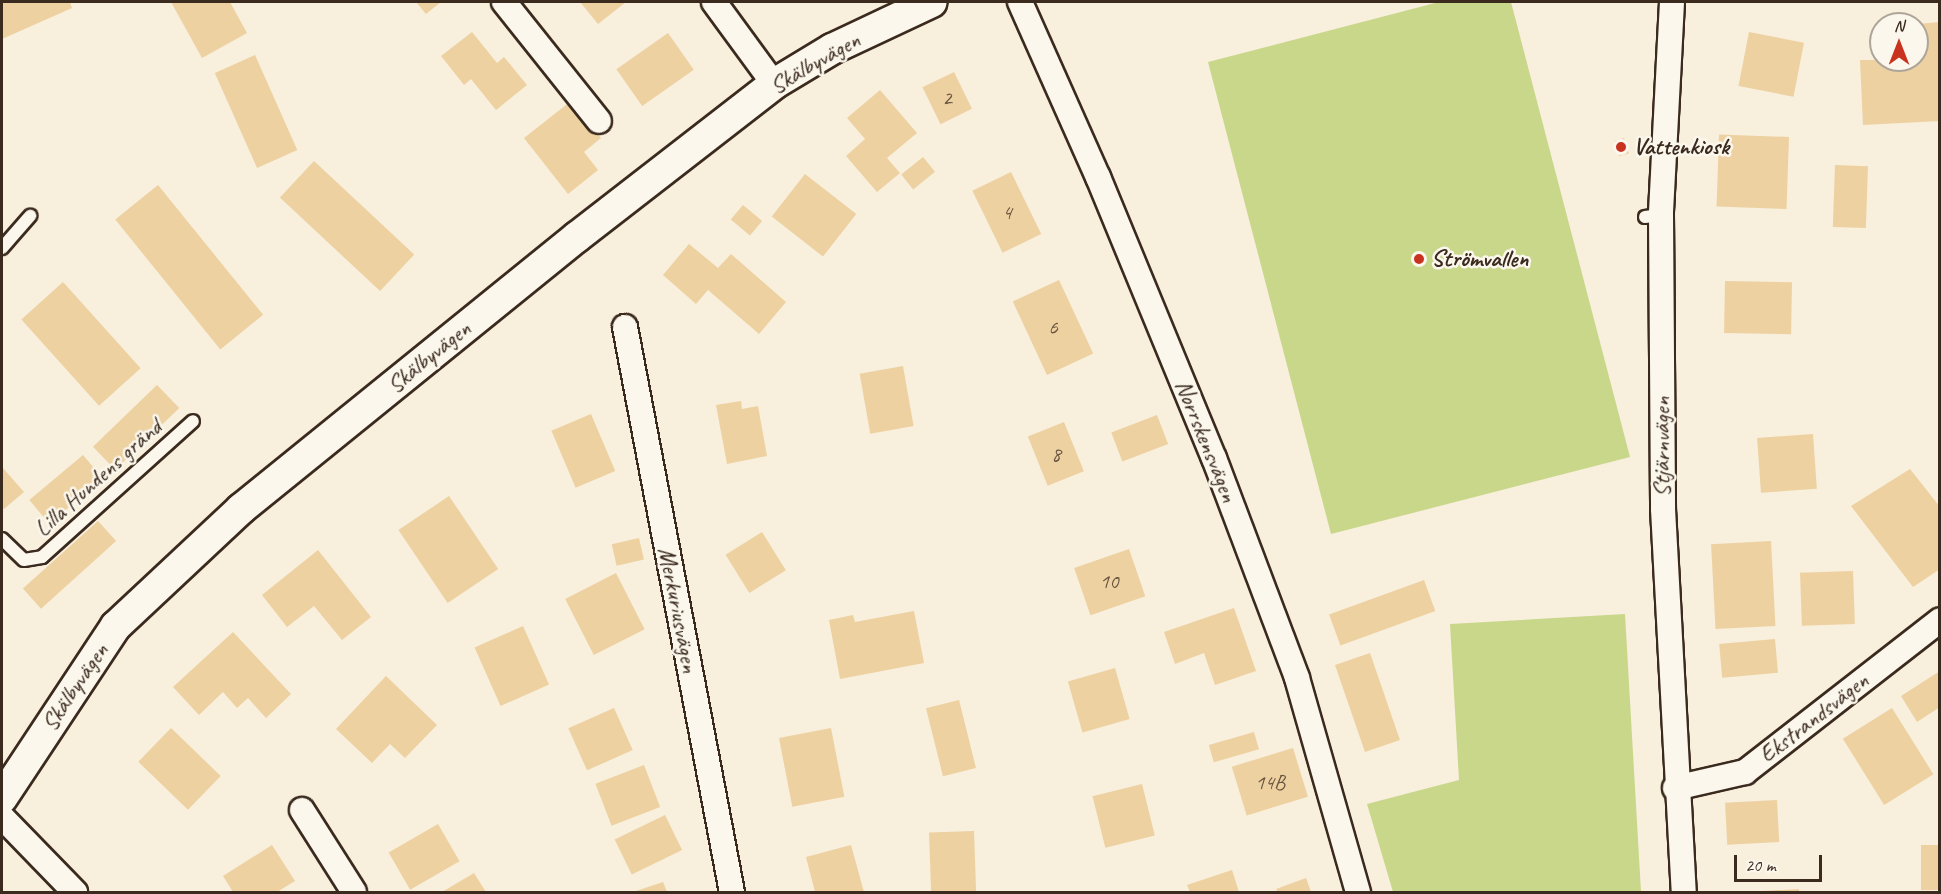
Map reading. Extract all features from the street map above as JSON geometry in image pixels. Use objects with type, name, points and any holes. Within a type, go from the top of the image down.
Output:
[{"type":"street","points":[[504,2],[599,121]]},
{"type":"street","points":[[714,2],[774,84]]},
{"type":"street","name":"Skälbyvägen","points":[[2,798],[116,626],[241,509],[586,230],[774,84],[832,49],[933,2]]},
{"type":"street","name":"Norrskensvägen","points":[[1020,2],[1098,177],[1222,480],[1297,678],[1358,892]]},
{"type":"street","name":"Stjärnvägen","points":[[1672,2],[1653,216],[1675,788],[1684,892]]},
{"type":"street","name":"Merkuriusvägen","points":[[625,327],[732,892]]},
{"type":"street","name":"Ekstrandsvägen","points":[[1675,788],[1745,772],[1940,620]]},
{"type":"street","points":[[302,810],[354,892]]},
{"type":"street","points":[[2,817],[75,892]]},
{"type":"lane","points":[[2,248],[30,216]]},
{"type":"lane","name":"Lilla Hundens gränd","points":[[2,539],[24,560],[42,557],[193,421]]},
{"type":"green space","name":"Strömvallen","points":[[1439,2],[1511,2],[1630,457],[1331,534],[1208,62]]},
{"type":"green space","points":[[1625,614],[1641,892],[1393,892],[1367,804],[1459,780],[1450,624]]},
{"type":"building","points":[[2,2],[70,2],[72,8],[2,39]]},
{"type":"building","points":[[171,2],[230,2],[247,33],[202,58]]},
{"type":"building","points":[[416,2],[441,2],[426,14]]},
{"type":"building","points":[[580,2],[626,2],[598,24]]},
{"type":"building","points":[[1940,22],[1940,121],[1863,125],[1860,60],[1869,60],[1869,72],[1929,72],[1929,23]]},
{"type":"building","points":[[472,32],[497,63],[504,57],[527,85],[496,110],[471,79],[464,85],[441,56]]},
{"type":"building","points":[[1749,32],[1804,43],[1793,97],[1739,86]]},
{"type":"building","points":[[668,33],[694,70],[642,106],[616,69]]},
{"type":"building","points":[[255,55],[297,150],[257,168],[215,73]]},
{"type":"building","points":[[954,72],[972,109],[941,124],[923,87]]},
{"type":"building","points":[[880,90],[917,133],[887,158],[900,173],[877,192],[846,156],[865,139],[847,118]]},
{"type":"building","points":[[571,101],[601,138],[584,152],[598,170],[568,194],[524,138]]},
{"type":"building","points":[[1719,135],[1789,137],[1786,209],[1717,207]]},
{"type":"building","name":"Vattenkiosk","points":[[1624,138],[1629,153],[1619,156],[1614,141]]},
{"type":"building","points":[[923,157],[935,172],[913,189],[901,175]]},
{"type":"building","points":[[314,161],[414,254],[380,291],[280,198]]},
{"type":"building","points":[[1835,165],[1868,166],[1866,228],[1833,227]]},
{"type":"building","points":[[1011,172],[1041,234],[1003,253],[972,191]]},
{"type":"building","points":[[805,174],[856,214],[823,257],[772,217]]},
{"type":"building","points":[[158,185],[263,315],[220,349],[115,220]]},
{"type":"building","points":[[743,205],[762,221],[750,236],[731,220]]},
{"type":"building","points":[[689,244],[718,268],[731,254],[786,302],[759,334],[708,290],[696,304],[663,275]]},
{"type":"building","points":[[1059,280],[1093,353],[1047,375],[1013,302]]},
{"type":"building","points":[[1725,281],[1792,282],[1791,334],[1724,333]]},
{"type":"building","points":[[63,282],[141,368],[99,406],[21,319]]},
{"type":"building","points":[[903,366],[914,426],[870,434],[860,374]]},
{"type":"building","points":[[157,385],[179,408],[115,470],[93,447]]},
{"type":"building","points":[[741,401],[742,409],[758,406],[767,456],[727,464],[716,405]]},
{"type":"building","points":[[591,414],[615,471],[576,488],[551,431]]},
{"type":"building","points":[[1157,415],[1168,444],[1122,462],[1111,433]]},
{"type":"building","points":[[1064,422],[1084,471],[1048,486],[1028,437]]},
{"type":"building","points":[[1813,434],[1817,489],[1761,493],[1757,438]]},
{"type":"building","points":[[83,455],[103,479],[49,524],[29,500]]},
{"type":"building","points":[[2,467],[24,492],[4,509],[2,507]]},
{"type":"building","points":[[1910,469],[1940,507],[1940,569],[1913,587],[1851,506]]},
{"type":"building","points":[[449,496],[498,569],[448,603],[398,530]]},
{"type":"building","points":[[98,521],[116,541],[41,609],[23,589]]},
{"type":"building","points":[[762,532],[786,570],[749,593],[726,555]]},
{"type":"building","points":[[639,538],[644,559],[617,566],[612,544]]},
{"type":"building","points":[[1771,541],[1775,626],[1716,629],[1711,544]]},
{"type":"building","points":[[1129,549],[1145,596],[1090,615],[1074,568]]},
{"type":"building","points":[[318,550],[371,617],[342,640],[314,606],[287,627],[262,595]]},
{"type":"building","points":[[1853,571],[1855,624],[1802,626],[1800,573]]},
{"type":"building","points":[[616,573],[645,629],[594,655],[565,599]]},
{"type":"building","points":[[1424,580],[1435,611],[1340,646],[1329,615]]},
{"type":"building","points":[[1234,608],[1256,671],[1215,685],[1204,653],[1175,664],[1164,632]]},
{"type":"building","points":[[914,611],[924,663],[840,679],[829,620],[853,615],[855,622]]},
{"type":"building","points":[[523,626],[549,684],[501,706],[475,648]]},
{"type":"building","points":[[233,632],[291,694],[266,718],[248,698],[237,708],[223,692],[199,715],[173,687]]},
{"type":"building","points":[[1775,639],[1778,673],[1722,678],[1719,644]]},
{"type":"building","points":[[1370,653],[1400,740],[1365,752],[1335,665]]},
{"type":"building","points":[[1115,668],[1130,719],[1083,732],[1068,682]]},
{"type":"building","points":[[1940,671],[1940,707],[1917,722],[1901,696]]},
{"type":"building","points":[[386,676],[437,725],[405,758],[390,744],[372,763],[336,729]]},
{"type":"building","points":[[959,700],[976,768],[943,776],[926,708]]},
{"type":"building","points":[[614,708],[633,750],[587,770],[568,728]]},
{"type":"building","points":[[1892,708],[1933,774],[1884,805],[1843,739]]},
{"type":"building","points":[[171,728],[221,776],[188,810],[138,762]]},
{"type":"building","points":[[831,728],[844,797],[792,807],[779,738]]},
{"type":"building","points":[[1254,732],[1259,749],[1214,762],[1209,745]]},
{"type":"building","points":[[1293,748],[1308,797],[1247,815],[1232,767]]},
{"type":"building","points":[[644,765],[660,807],[612,826],[595,784]]},
{"type":"building","points":[[1142,784],[1155,835],[1105,848],[1093,796]]},
{"type":"building","points":[[1777,800],[1779,842],[1727,845],[1725,803]]},
{"type":"building","points":[[665,815],[682,850],[632,875],[615,840]]},
{"type":"building","points":[[438,824],[459,861],[410,890],[389,852]]},
{"type":"building","points":[[974,831],[976,892],[931,892],[929,833]]},
{"type":"building","points":[[272,845],[295,881],[277,892],[233,892],[223,876]]},
{"type":"building","points":[[851,845],[864,892],[815,892],[806,857]]},
{"type":"building","points":[[1921,845],[1940,845],[1940,890],[1921,890]]},
{"type":"building","points":[[1232,870],[1239,892],[1190,892],[1187,885]]},
{"type":"building","points":[[474,873],[486,892],[442,892]]},
{"type":"building","points":[[1306,878],[1311,892],[1278,892],[1276,889]]},
{"type":"building","points":[[663,882],[667,892],[633,892]]},
{"type":"building","points":[[1799,889],[1799,892],[1763,892],[1763,891]]},
{"type":"place","name":"Vattenkiosk","points":[[1621,147]]},
{"type":"place","name":"Strömvallen","points":[[1419,259]]}]
